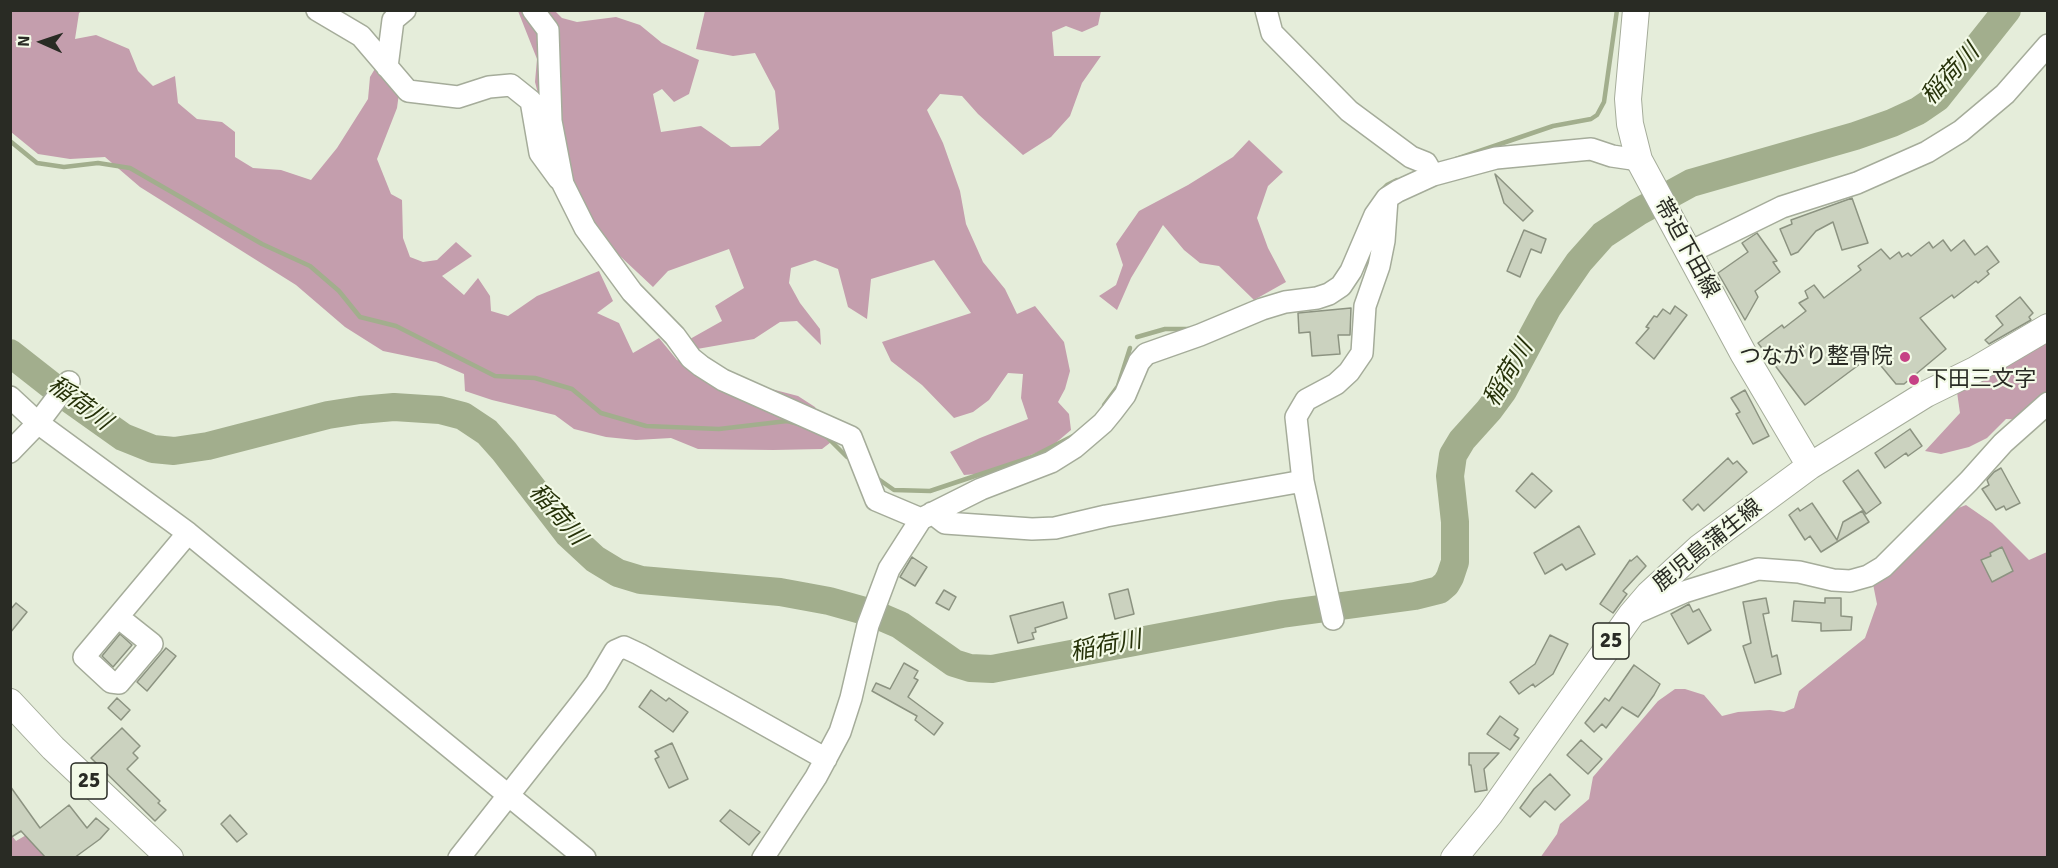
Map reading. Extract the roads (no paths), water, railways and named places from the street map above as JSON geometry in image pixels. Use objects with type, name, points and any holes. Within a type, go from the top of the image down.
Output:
[{"type":"main road","name":"帯迫下田線","points":[[1636,10],[1628,99],[1630,124],[1639,160],[1743,353],[1810,466]]},
{"type":"main road","name":"鹿児島蒲生線","points":[[1454,858],[1490,814],[1630,615],[1649,594],[1699,548],[1810,466],[1926,394],[1975,370],[2048,327]]},
{"type":"main road","name":"25","points":[[10,702],[53,748],[170,858]]},
{"type":"street","points":[[317,10],[361,36],[408,91],[458,97],[489,87],[511,85],[531,101],[540,153],[564,187],[585,228],[632,292],[675,336],[691,358],[723,380],[851,437],[876,500],[945,523],[1055,528],[1106,516],[1303,481]]},
{"type":"street","points":[[387,67],[393,20],[405,10]]},
{"type":"street","points":[[533,10],[548,30],[551,121],[564,187]]},
{"type":"street","points":[[1266,10],[1272,33],[1349,111],[1411,157],[1426,164],[1433,175]]},
{"type":"street","points":[[1690,252],[1782,207],[1857,183],[1927,152],[1961,131],[2005,94],[2048,45]]},
{"type":"street","points":[[763,858],[816,777],[840,732],[851,698],[868,625],[889,569],[905,541],[926,516],[981,489],[1051,462],[1075,447],[1103,423],[1112,412],[1125,394],[1139,363],[1146,354],[1200,335],[1262,309],[1285,302],[1317,298],[1341,286],[1351,271],[1371,223],[1387,198],[1398,191],[1433,175],[1496,158],[1591,149],[1612,156],[1639,160]]},
{"type":"street","points":[[1333,619],[1303,481],[1296,417],[1306,399],[1336,384],[1349,372],[1362,353],[1365,306],[1383,249],[1387,198]]},
{"type":"street","points":[[10,452],[38,423],[69,382]]},
{"type":"street","points":[[10,397],[38,423],[188,533],[585,858]]},
{"type":"street","points":[[1630,615],[1684,592],[1758,568],[1800,572],[1833,580],[1850,580],[1868,576],[1883,567],[1969,481],[2002,443],[2048,403]]},
{"type":"street","points":[[118,617],[188,533]]},
{"type":"street","points":[[459,858],[582,703],[615,651],[624,647],[826,759]]},
{"type":"waterway","points":[[1456,159],[1553,126],[1591,119],[1597,115],[1604,102],[1617,10]]},
{"type":"waterway","name":"稲荷川","points":[[10,353],[123,437],[153,449],[174,451],[208,446],[328,415],[360,410],[394,407],[440,410],[463,416],[487,432],[504,451],[568,534],[595,559],[618,573],[641,580],[780,592],[829,601],[872,613],[900,625],[954,663],[970,668],[992,669],[1282,614],[1415,596],[1439,590],[1446,584],[1455,562],[1455,522],[1450,476],[1453,455],[1462,440],[1503,391],[1548,307],[1579,262],[1603,235],[1638,212],[1691,183],[1855,136],[1918,111],[1937,98],[2007,10]]},
{"type":"waterway","points":[[10,141],[37,163],[64,167],[98,163],[130,168],[262,244],[310,266],[339,291],[360,317],[396,326],[495,376],[535,378],[572,389],[601,413],[646,426],[719,429],[787,421],[799,424]]},
{"type":"waterway","points":[[1382,190],[1397,180]]},
{"type":"waterway","points":[[1137,337],[1165,329],[1191,329]]},
{"type":"waterway","points":[[1104,405],[1118,386],[1130,348]]},
{"type":"waterway","points":[[825,435],[847,457]]},
{"type":"waterway","points":[[874,476],[894,490],[930,491],[1032,457],[1073,436]]},
{"type":"place","name":"つながり整骨院","points":[[1905,357]]},
{"type":"place","name":"下田三文字","points":[[1914,380]]}]
